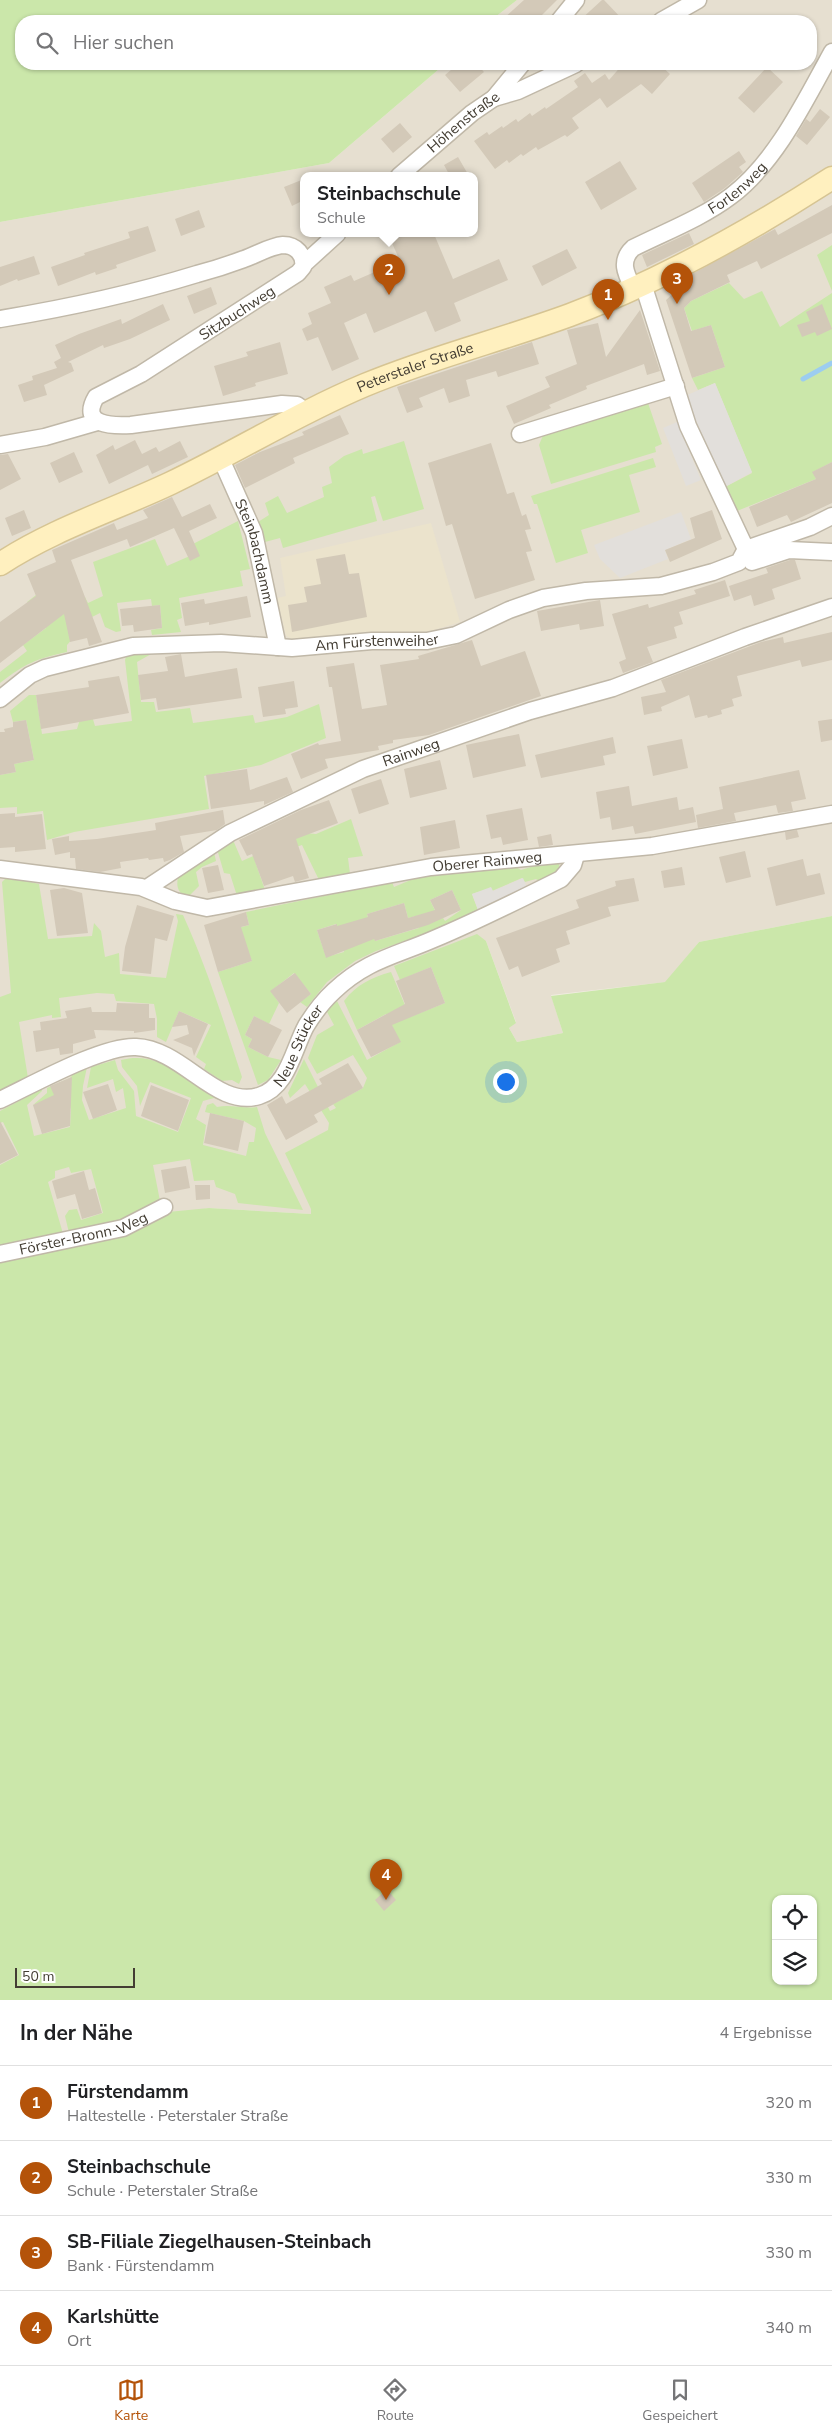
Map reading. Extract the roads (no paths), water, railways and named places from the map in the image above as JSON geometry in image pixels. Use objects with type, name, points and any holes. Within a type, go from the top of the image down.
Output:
[{"type":"main road","name":"Peterstaler Straße","points":[[0,564],[51,535],[143,496],[221,459],[364,385],[414,366],[571,314],[638,286],[746,232],[832,178]]},
{"type":"street","points":[[564,15],[576,0]]},
{"type":"street","points":[[672,15],[698,0]]},
{"type":"street","name":"Forlenweg","points":[[746,549],[693,438],[676,386],[638,286],[624,265],[628,253],[633,248],[718,205],[755,175],[775,148],[832,52]]},
{"type":"street","name":"Höhenstraße","points":[[404,172],[472,113],[494,98],[517,70]]},
{"type":"street","points":[[494,98],[518,91],[563,70]]},
{"type":"street","points":[[0,319],[78,306],[146,289],[243,260],[277,246],[289,246],[298,250],[304,264],[334,237]]},
{"type":"street","name":"Sitzbuchweg","points":[[97,422],[92,414],[96,397],[142,374],[180,350],[298,273],[304,264]]},
{"type":"street","points":[[520,434],[676,386]]},
{"type":"street","points":[[0,444],[45,437],[97,422],[109,426],[131,426],[282,404],[297,405],[308,413]]},
{"type":"street","name":"Steinbachdamm","points":[[221,459],[254,533],[278,647]]},
{"type":"street","name":"Am Fürstenweiher","points":[[0,699],[16,685],[37,672],[133,646],[221,643],[307,647],[372,641],[427,641],[441,639],[456,635],[526,603],[543,598],[586,591],[661,586],[713,572],[739,562],[746,549],[810,527],[832,516]]},
{"type":"street","points":[[746,549],[752,562],[789,550],[832,552]]},
{"type":"street","name":"Rainweg","points":[[147,888],[230,834],[363,768],[530,711],[613,688],[745,637],[832,607]]},
{"type":"street","name":"Oberer Rainweg","points":[[147,888],[187,905],[214,907],[431,867],[652,846],[832,814]]},
{"type":"street","name":"Neue Stücker","points":[[0,1100],[102,1053],[126,1047],[152,1049],[164,1053],[228,1095],[246,1098],[262,1095],[273,1088],[282,1078],[305,1028],[318,1008],[351,976],[379,959],[455,930],[561,879],[570,870],[576,854]]},
{"type":"street","points":[[0,869],[147,888]]},
{"type":"street","name":"Förster-Bronn-Weg","points":[[0,1254],[122,1228],[164,1207]]},
{"type":"waterway","points":[[803,379],[832,363]]},
{"type":"place","name":"Steinbachschule","points":[[389,295]]},
{"type":"place","name":"SB-Filiale Ziegelhausen-Steinbach","points":[[677,304]]},
{"type":"place","name":"Fürstendamm","points":[[608,320]]},
{"type":"place","name":"Karlshütte","points":[[386,1900]]}]
